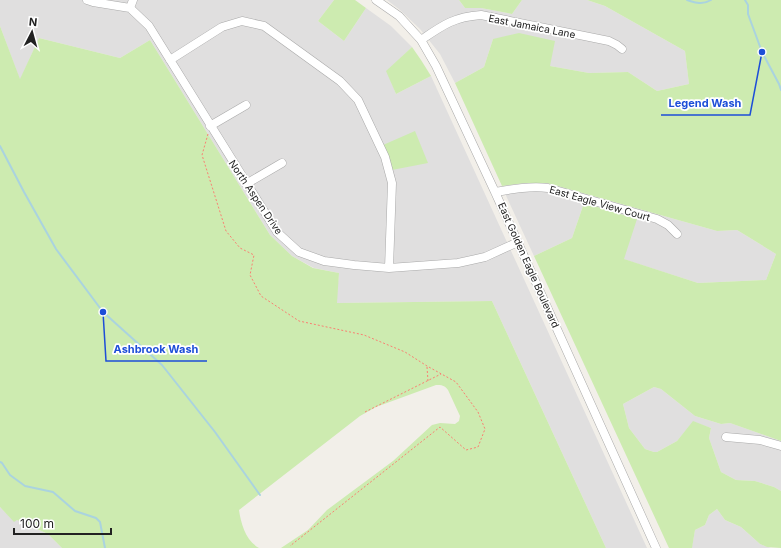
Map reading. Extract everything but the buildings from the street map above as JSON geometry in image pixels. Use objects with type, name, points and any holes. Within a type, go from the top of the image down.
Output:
[{"type":"street","name":"North Aspen Drive","points":[[87,0],[93,2],[131,4],[149,26],[277,232],[299,252],[324,261],[389,268],[458,263],[485,257],[518,242]]},
{"type":"street","name":"East Golden Eagle Boulevard","points":[[376,0],[398,16],[421,40],[436,66],[496,192],[656,548]]},
{"type":"street","name":"East Jamaica Lane","points":[[421,40],[454,20],[481,15],[609,41],[622,49]]},
{"type":"street","points":[[170,60],[222,27],[242,21],[264,26],[340,81],[358,100],[385,158],[389,170],[392,183],[389,268]]},
{"type":"street","points":[[210,126],[246,106]]},
{"type":"street","points":[[246,184],[283,163]]},
{"type":"street","name":"East Eagle View Court","points":[[496,192],[523,187],[548,188],[657,219],[668,225],[677,234]]},
{"type":"street","points":[[726,437],[760,440],[781,446]]},
{"type":"path","points":[[210,126],[202,155],[226,231],[240,248],[254,255],[250,275],[261,296],[299,320],[364,335],[404,352],[456,382],[478,412],[485,429],[478,447],[466,450],[440,428],[290,546]]},
{"type":"path","points":[[427,366],[428,381]]},
{"type":"path","points":[[365,412],[442,374]]},
{"type":"shaded area","points":[[0,0],[334,0],[318,21],[344,41],[366,8],[391,26],[412,47],[387,71],[396,94],[431,76],[647,548],[606,548],[492,301],[336,303],[339,273],[314,268],[292,256],[270,235],[150,40],[120,58],[39,38],[20,80],[0,26]]},
{"type":"shaded area","points":[[387,0],[459,0],[465,8],[481,8],[512,14],[522,0],[587,0],[605,6],[685,51],[689,84],[657,91],[628,72],[589,73],[550,66],[493,39],[484,67],[455,83],[440,54],[420,29]]},
{"type":"shaded area","points":[[525,183],[547,183],[717,231],[737,230],[776,254],[766,280],[698,283],[623,259],[584,203],[572,238],[534,256],[502,187]]},
{"type":"shaded area","points":[[654,387],[661,389],[695,416],[721,424],[730,423],[781,441],[781,491],[774,487],[755,481],[736,480],[721,472],[709,438],[711,428],[693,422],[677,441],[657,452],[645,449],[629,428],[623,404]]},
{"type":"shaded area","points":[[0,507],[14,521],[17,520],[48,534],[62,548],[0,548]]},
{"type":"shaded area","points":[[717,509],[725,520],[741,527],[760,544],[771,548],[692,548],[695,530],[705,525],[709,515]]},
{"type":"green space","points":[[334,0],[355,0],[366,8],[344,41],[318,21]]},
{"type":"green space","points":[[459,0],[522,0],[512,14],[481,8],[465,8]]},
{"type":"green space","points":[[587,0],[781,0],[781,441],[730,423],[721,424],[695,416],[661,389],[654,387],[623,404],[629,428],[645,449],[657,452],[677,441],[693,421],[711,428],[709,438],[721,472],[736,480],[755,481],[774,487],[781,491],[781,548],[767,547],[760,544],[741,527],[725,520],[717,509],[709,515],[705,525],[695,530],[692,548],[669,548],[534,256],[572,238],[584,203],[637,219],[624,259],[698,283],[766,280],[776,254],[737,230],[717,231],[547,183],[525,183],[502,186],[455,83],[484,67],[493,39],[519,33],[555,41],[550,66],[589,73],[628,72],[657,91],[689,84],[685,51],[605,6]]},
{"type":"green space","points":[[0,26],[20,79],[39,38],[120,58],[150,40],[270,235],[292,256],[313,268],[339,273],[337,303],[492,301],[606,548],[281,548],[308,530],[327,510],[393,461],[432,425],[440,423],[455,424],[459,421],[460,416],[448,390],[444,386],[440,385],[436,385],[376,407],[360,416],[239,510],[241,521],[247,537],[259,548],[62,548],[48,534],[17,520],[14,522],[0,507]]},
{"type":"green space","points":[[412,47],[431,76],[396,94],[386,71]]},
{"type":"green space","points":[[415,131],[428,163],[392,170],[383,145]]},
{"type":"waterway","points":[[687,0],[699,3],[705,3],[711,0]]},
{"type":"waterway","points":[[745,0],[748,5],[748,14],[762,52],[781,90]]},
{"type":"waterway","points":[[0,146],[56,249],[103,312],[162,365],[215,432],[260,495]]},
{"type":"waterway","points":[[0,462],[10,475],[25,486],[53,492],[75,511],[96,518],[100,522],[105,548]]},
{"type":"place","name":"Legend Wash","points":[[762,52]]},
{"type":"place","name":"Ashbrook Wash","points":[[103,312]]}]
